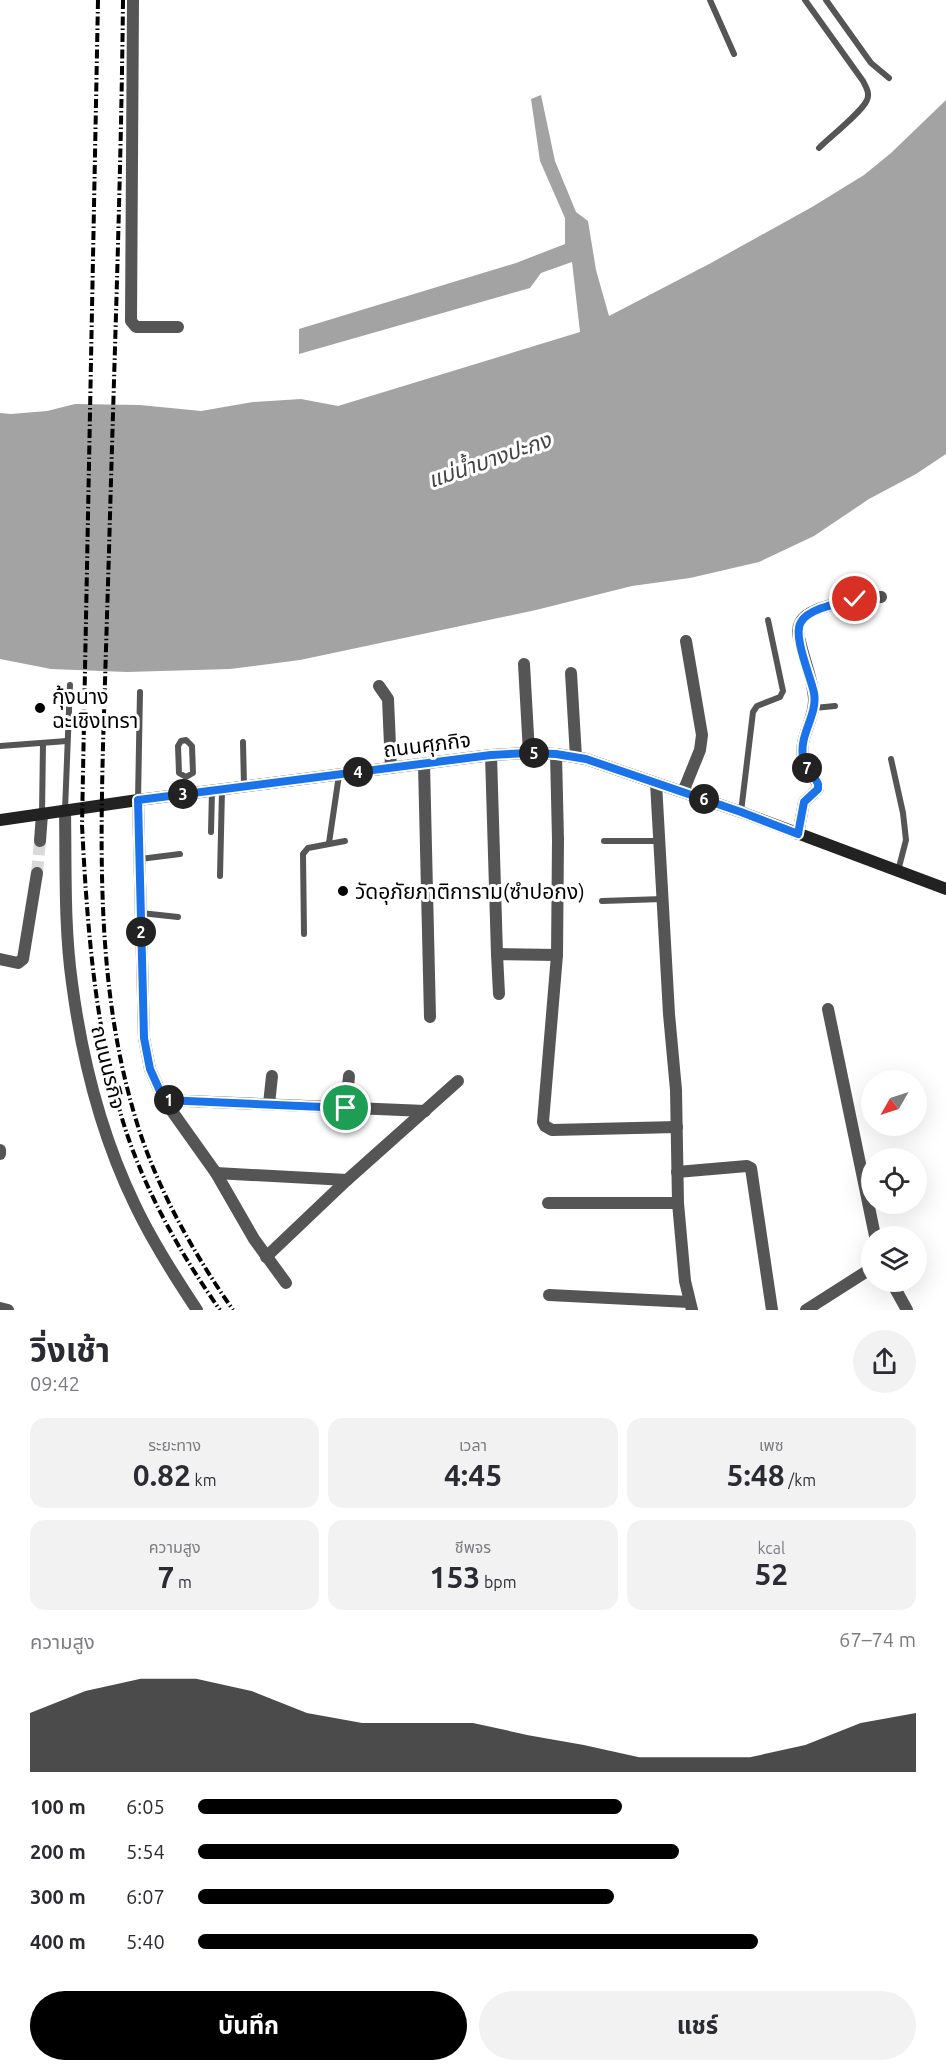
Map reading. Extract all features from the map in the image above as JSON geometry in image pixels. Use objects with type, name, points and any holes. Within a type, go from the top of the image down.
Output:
[{"type":"main road","name":"ถนนศุภกิจ","points":[[0,820],[491,755],[556,754],[576,757],[741,812],[946,889]]},
{"type":"street","points":[[134,0],[131,321],[136,327],[178,327]]},
{"type":"street","points":[[798,834],[804,802],[818,789],[818,784],[809,772],[803,756],[803,741],[813,708],[814,695],[799,638],[798,625],[804,617],[825,606],[855,599],[881,597]]},
{"type":"street","points":[[683,792],[700,750],[702,735],[686,641]]},
{"type":"street","points":[[524,664],[529,753]]},
{"type":"street","points":[[571,673],[576,757]]},
{"type":"street","points":[[379,686],[388,699],[391,768]]},
{"type":"street","points":[[556,754],[557,956],[544,1126],[552,1130],[677,1127]]},
{"type":"street","points":[[491,755],[499,994]]},
{"type":"street","points":[[424,764],[430,1017]]},
{"type":"street","points":[[549,1295],[691,1306],[685,1281],[678,1203],[677,1127],[656,783]]},
{"type":"street","points":[[138,800],[144,1038],[150,1069],[164,1100],[216,1173],[240,1217],[286,1283]]},
{"type":"street","name":"ถนนนรกิจ","points":[[65,811],[67,919],[71,981],[84,1055],[107,1138],[135,1205],[197,1310]]},
{"type":"street","points":[[40,841],[42,814]]},
{"type":"street","points":[[0,959],[18,963],[23,959],[37,873]]},
{"type":"street","points":[[497,954],[557,956]]},
{"type":"street","points":[[828,1009],[873,1226]]},
{"type":"street","points":[[269,1104],[272,1076]]},
{"type":"street","points":[[346,1108],[349,1076]]},
{"type":"street","points":[[266,1257],[347,1180],[458,1081]]},
{"type":"street","points":[[164,1100],[425,1111]]},
{"type":"street","points":[[677,1172],[747,1166],[751,1168],[772,1310]]},
{"type":"street","points":[[216,1173],[347,1180]]},
{"type":"street","points":[[548,1203],[678,1203]]},
{"type":"street","points":[[806,1310],[861,1275]]},
{"type":"street","points":[[897,1292],[907,1310]]},
{"type":"street","points":[[0,1308],[8,1310]]},
{"type":"lane","points":[[710,0],[734,54]]},
{"type":"lane","points":[[805,0],[863,81],[868,93],[867,100],[861,108],[819,148]]},
{"type":"lane","points":[[826,0],[871,63],[889,78]]},
{"type":"lane","points":[[741,812],[753,712],[757,706],[780,697],[783,691],[768,620]]},
{"type":"lane","points":[[65,811],[70,685]]},
{"type":"lane","points":[[138,800],[140,692]]},
{"type":"lane","points":[[813,708],[836,706]]},
{"type":"lane","points":[[186,740],[192,746],[193,773],[186,777],[179,773],[178,746],[181,741],[186,740]]},
{"type":"lane","points":[[0,746],[67,741]]},
{"type":"lane","points":[[243,742],[244,786]]},
{"type":"lane","points":[[42,814],[43,743]]},
{"type":"lane","points":[[891,759],[906,840],[898,872]]},
{"type":"lane","points":[[330,843],[339,775]]},
{"type":"lane","points":[[185,794],[186,777]]},
{"type":"lane","points":[[211,832],[217,790]]},
{"type":"lane","points":[[217,790],[220,876]]},
{"type":"lane","points":[[604,841],[660,841]]},
{"type":"lane","points":[[304,934],[303,854],[308,848],[345,842]]},
{"type":"lane","points":[[140,859],[180,854]]},
{"type":"lane","points":[[602,901],[664,899]]},
{"type":"lane","points":[[141,913],[178,916]]},
{"type":"water","name":"แม่น้ำบางปะกง","points":[[541,95],[555,161],[576,212],[588,221],[596,270],[609,316],[711,263],[812,207],[864,175],[891,153],[946,100],[946,454],[916,474],[869,499],[814,536],[759,562],[690,578],[632,586],[536,610],[300,660],[230,669],[127,672],[51,669],[0,659],[0,413],[47,411],[75,404],[140,405],[201,411],[253,402],[301,399],[338,406],[580,332],[572,262],[541,273],[530,288],[299,354],[299,329],[516,263],[565,244],[565,218],[540,161],[531,99]]},
{"type":"tunnel","points":[[37,873],[40,841]]},
{"type":"railway","points":[[98,0],[82,825],[89,935],[104,1043],[129,1141],[163,1217],[190,1265],[220,1310]]},
{"type":"railway","points":[[123,0],[102,791],[104,928],[113,1017],[121,1062],[140,1133],[161,1187],[187,1238],[233,1310]]},
{"type":"place","name":"กุ้งนาง ฉะเชิงเทรา","points":[[40,708]]},
{"type":"place","name":"วัดอุภัยภาติการาม(ซำปอกง)","points":[[343,891]]},
{"type":"route","points":[[346,1108],[164,1100],[150,1069],[144,1038],[138,800],[491,755],[556,754],[586,759],[798,834],[804,802],[818,789],[818,784],[809,772],[803,756],[803,741],[812,716],[814,695],[799,638],[798,625],[804,617],[825,606],[855,599]]}]
